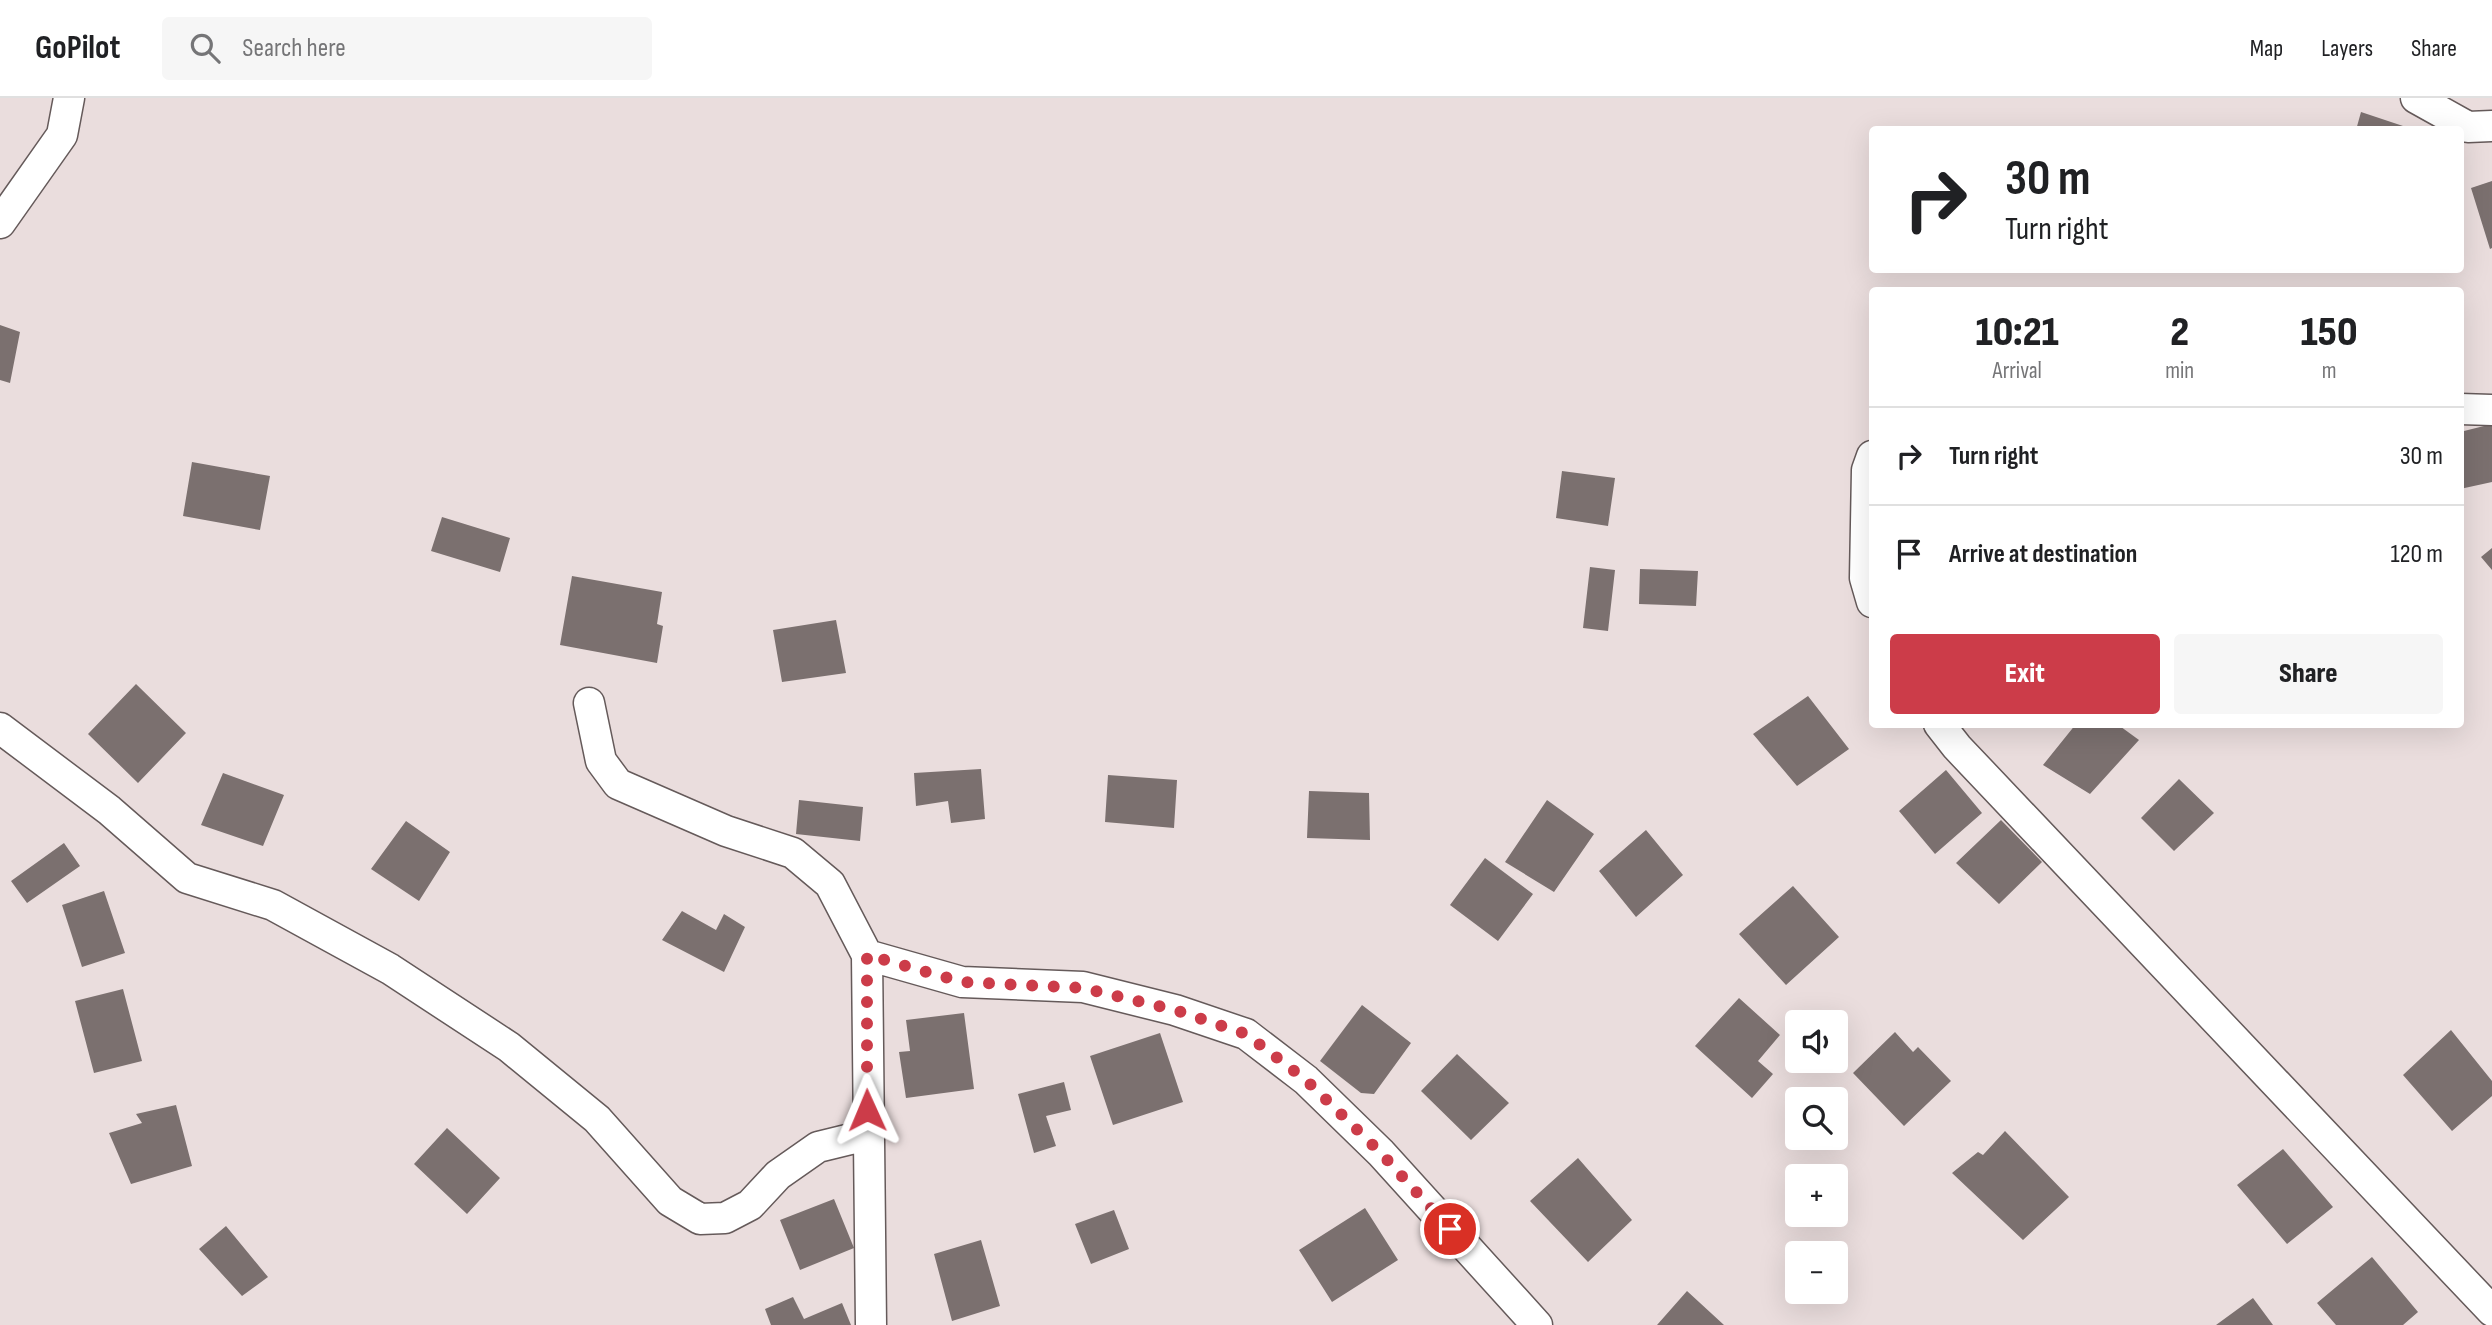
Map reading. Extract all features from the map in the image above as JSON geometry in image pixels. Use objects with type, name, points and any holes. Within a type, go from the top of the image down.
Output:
[{"type":"street","points":[[0,223],[62,135],[69,98]]},
{"type":"street","points":[[2416,98],[2468,127],[2492,126]]},
{"type":"street","points":[[2464,409],[2492,410]]},
{"type":"street","points":[[1869,464],[1865,578],[1869,592]]},
{"type":"street","points":[[589,703],[601,761],[618,784],[726,831],[793,853],[830,884],[867,955],[871,1325]]},
{"type":"street","points":[[0,728],[109,810],[187,877],[273,905],[390,969],[509,1048],[597,1119],[670,1201],[700,1219],[725,1218],[750,1205],[778,1175],[818,1147],[867,1135]]},
{"type":"street","points":[[1942,728],[1957,747],[2492,1311]]},
{"type":"street","points":[[867,955],[962,982],[1083,988],[1175,1010],[1246,1034],[1306,1080],[1381,1153],[1537,1325]]},
{"type":"building","points":[[2361,112],[2403,126],[2357,126]]},
{"type":"building","points":[[2492,181],[2492,248],[2490,249],[2471,188]]},
{"type":"building","points":[[0,325],[20,332],[10,383],[0,380]]},
{"type":"building","points":[[2492,424],[2492,482],[2464,488],[2464,431]]},
{"type":"building","points":[[192,462],[270,476],[260,530],[183,516]]},
{"type":"building","points":[[1562,471],[1615,478],[1608,526],[1556,518]]},
{"type":"building","points":[[442,517],[510,538],[500,572],[431,551]]},
{"type":"building","points":[[2492,548],[2492,570],[2481,557]]},
{"type":"building","points":[[1590,567],[1615,570],[1608,631],[1583,628]]},
{"type":"building","points":[[1640,569],[1698,571],[1696,606],[1639,604]]},
{"type":"building","points":[[572,576],[662,592],[657,624],[663,626],[657,663],[560,645]]},
{"type":"building","points":[[836,620],[846,673],[782,682],[773,630]]},
{"type":"building","points":[[136,684],[186,733],[138,783],[88,734]]},
{"type":"building","points":[[1808,696],[1849,749],[1797,786],[1753,734]]},
{"type":"building","points":[[2073,728],[2122,728],[2139,740],[2090,794],[2043,765]]},
{"type":"building","points":[[981,769],[985,819],[951,823],[948,801],[916,806],[914,773]]},
{"type":"building","points":[[1946,770],[1982,813],[1935,854],[1899,811]]},
{"type":"building","points":[[223,773],[284,795],[263,846],[201,825]]},
{"type":"building","points":[[1108,775],[1177,780],[1174,828],[1105,822]]},
{"type":"building","points":[[2179,779],[2214,813],[2174,851],[2141,818]]},
{"type":"building","points":[[1309,791],[1369,793],[1370,840],[1307,838]]},
{"type":"building","points":[[799,800],[863,807],[860,841],[796,834]]},
{"type":"building","points":[[1547,800],[1594,834],[1554,892],[1505,862]]},
{"type":"building","points":[[2001,820],[2042,862],[1999,904],[1956,863]]},
{"type":"building","points":[[406,821],[450,852],[419,901],[371,869]]},
{"type":"building","points":[[1646,830],[1683,875],[1636,917],[1599,871]]},
{"type":"building","points":[[64,843],[80,866],[27,903],[11,881]]},
{"type":"building","points":[[1485,858],[1533,894],[1498,941],[1450,905]]},
{"type":"building","points":[[1793,886],[1839,937],[1786,985],[1739,934]]},
{"type":"building","points":[[104,891],[125,953],[82,967],[62,905]]},
{"type":"building","points":[[682,911],[716,930],[724,914],[745,927],[724,972],[662,940]]},
{"type":"building","points":[[123,989],[142,1061],[94,1073],[75,1001]]},
{"type":"building","points":[[1739,998],[1780,1035],[1758,1061],[1773,1074],[1752,1098],[1695,1046]]},
{"type":"building","points":[[1362,1005],[1411,1043],[1374,1094],[1361,1093],[1320,1061]]},
{"type":"building","points":[[964,1013],[974,1089],[906,1098],[899,1052],[910,1051],[906,1020]]},
{"type":"building","points":[[2451,1030],[2492,1081],[2492,1096],[2452,1131],[2403,1075]]},
{"type":"building","points":[[1895,1032],[1913,1052],[1918,1047],[1951,1081],[1904,1126],[1853,1073]]},
{"type":"building","points":[[1160,1033],[1183,1102],[1113,1125],[1090,1056]]},
{"type":"building","points":[[1457,1054],[1509,1103],[1471,1140],[1421,1091]]},
{"type":"building","points":[[1064,1082],[1071,1110],[1046,1116],[1056,1146],[1034,1153],[1018,1094]]},
{"type":"building","points":[[176,1105],[192,1166],[131,1184],[109,1133],[142,1123],[136,1114]]},
{"type":"building","points":[[447,1128],[500,1178],[467,1214],[414,1164]]},
{"type":"building","points":[[2005,1131],[2069,1197],[2023,1240],[1952,1173],[1978,1152],[1983,1155]]},
{"type":"building","points":[[2283,1149],[2333,1207],[2287,1244],[2237,1185]]},
{"type":"building","points":[[1578,1158],[1632,1220],[1588,1262],[1530,1201]]},
{"type":"building","points":[[834,1199],[854,1248],[800,1270],[780,1220]]},
{"type":"building","points":[[1365,1208],[1398,1260],[1332,1302],[1299,1250]]},
{"type":"building","points":[[1114,1210],[1129,1249],[1091,1264],[1075,1224]]},
{"type":"building","points":[[226,1226],[268,1277],[242,1296],[199,1249]]},
{"type":"building","points":[[981,1240],[1000,1306],[952,1321],[934,1254]]},
{"type":"building","points":[[2372,1257],[2418,1312],[2403,1325],[2336,1325],[2317,1303]]},
{"type":"building","points":[[1687,1291],[1724,1325],[1657,1325]]},
{"type":"building","points":[[793,1297],[804,1319],[842,1303],[851,1325],[771,1325],[765,1309]]},
{"type":"building","points":[[2253,1298],[2273,1325],[2216,1325]]},
{"type":"route","points":[[867,1110],[867,955],[962,982],[1083,988],[1175,1010],[1246,1034],[1306,1080],[1381,1153],[1450,1229]]}]
